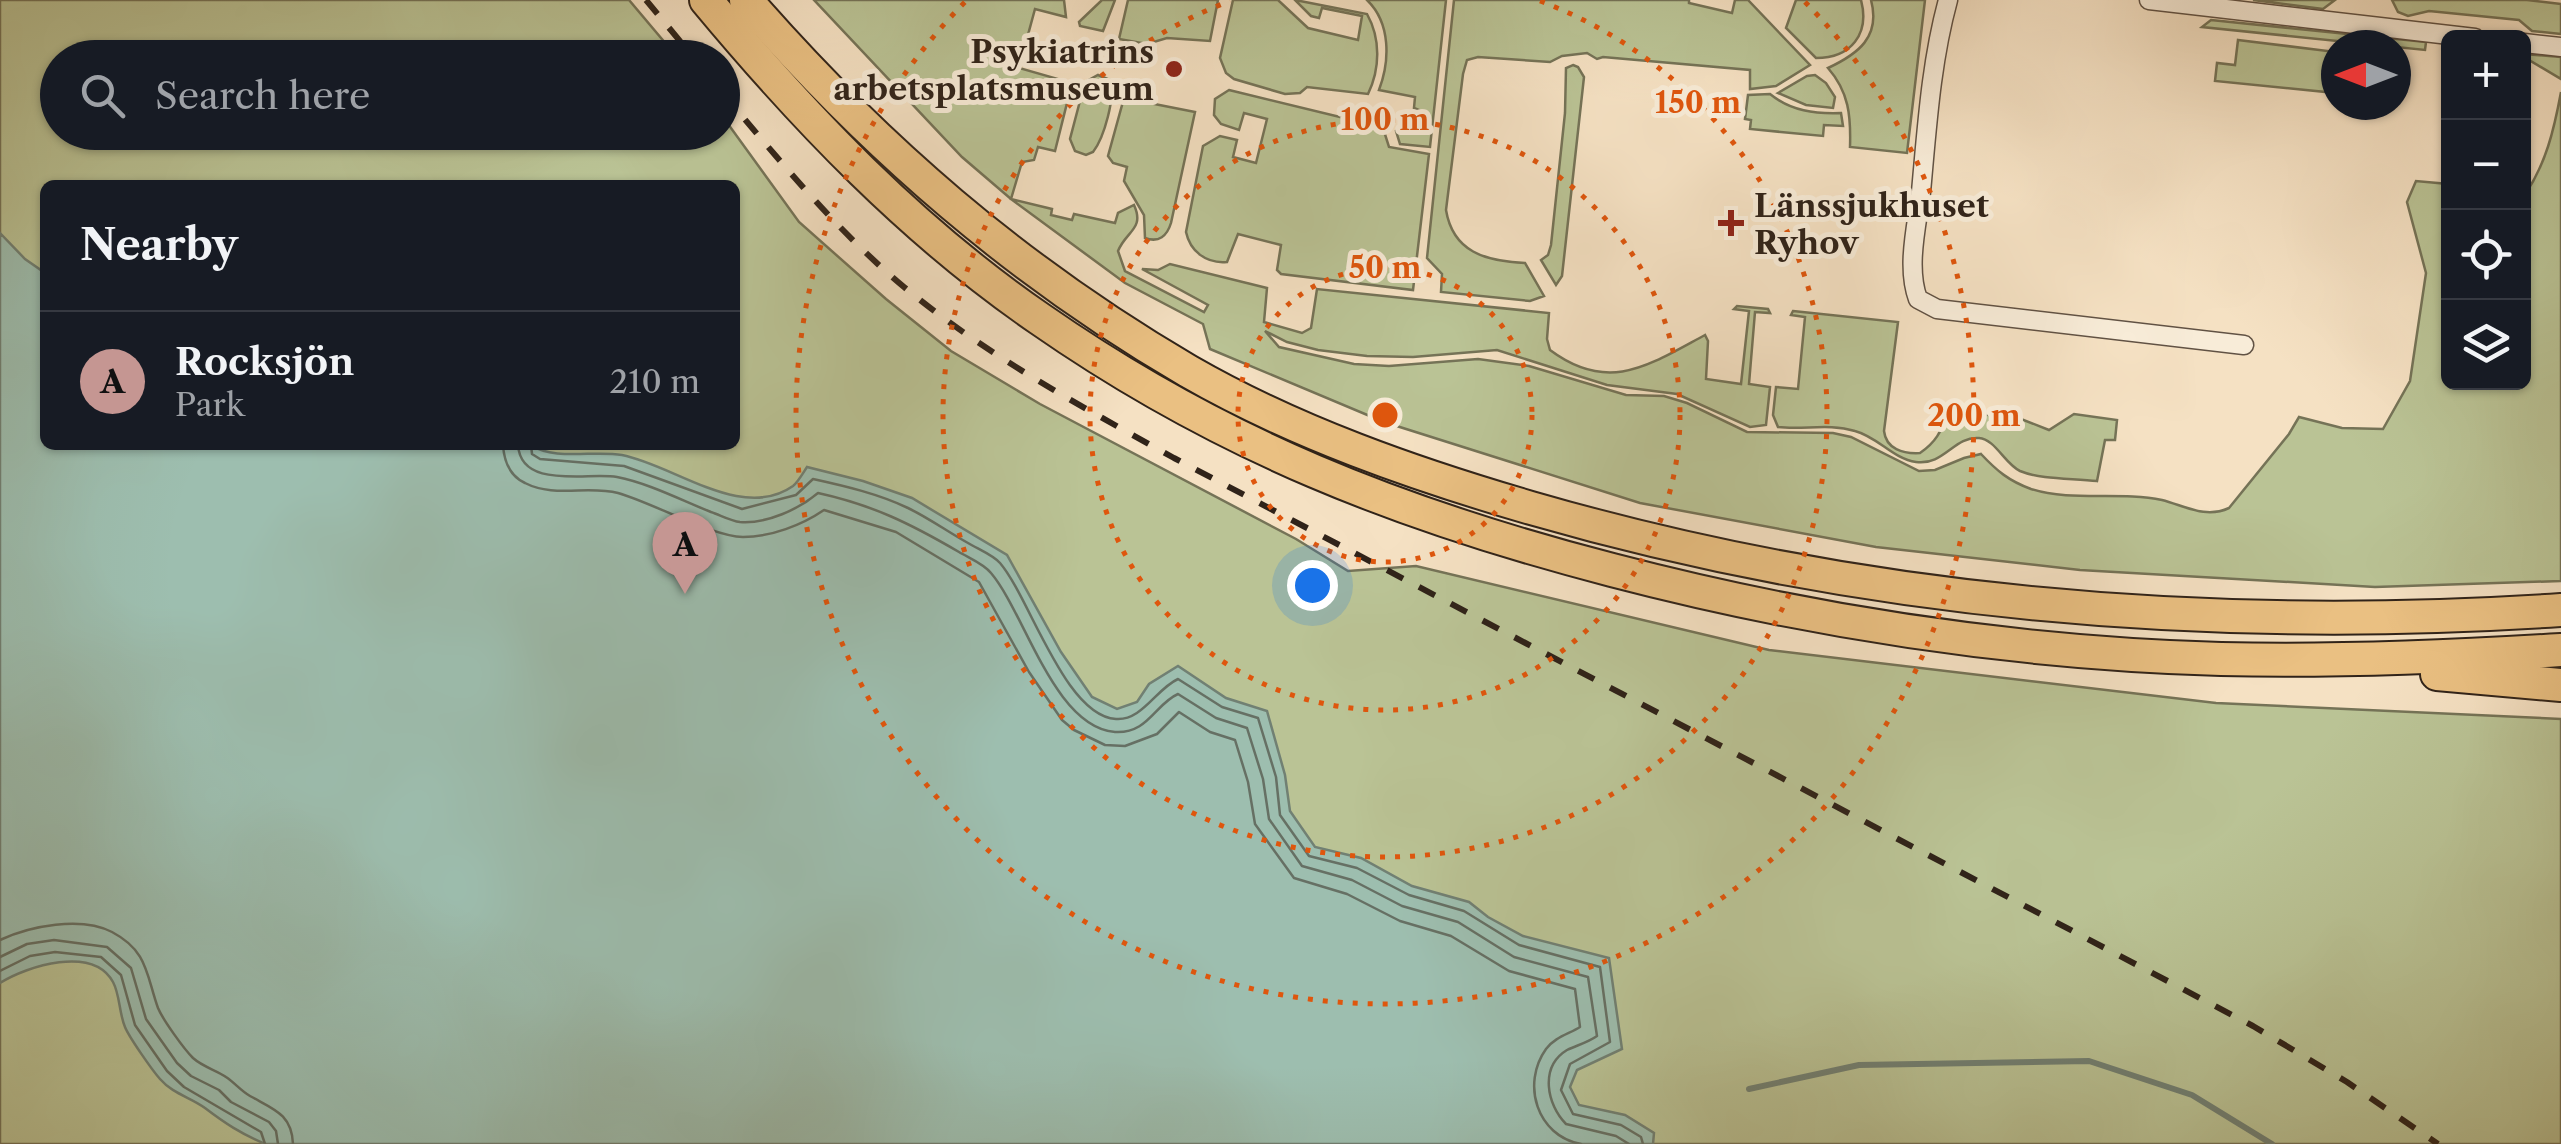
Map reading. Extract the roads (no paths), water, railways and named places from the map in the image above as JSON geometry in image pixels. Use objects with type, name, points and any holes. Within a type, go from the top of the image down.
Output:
[{"type":"highway","points":[[706,0],[803,112],[877,187],[1038,318],[1180,408],[1248,442],[1365,494],[1479,534],[1716,596],[1853,622],[2075,650],[2220,659],[2338,660],[2561,650]]},
{"type":"highway","points":[[746,0],[829,92],[895,156],[980,230],[1058,288],[1193,374],[1313,431],[1432,476],[1567,518],[1723,556],[1997,601],[2154,614],[2322,618],[2561,610]]},
{"type":"highway","points":[[2338,660],[2561,685]]},
{"type":"street","points":[[1948,0],[1936,42],[1916,233],[1912,282],[1918,298],[1936,309],[2244,345]]},
{"type":"street","points":[[2149,0],[2441,34]]},
{"type":"street","points":[[2531,44],[2561,47]]},
{"type":"water","points":[[0,233],[40,270],[40,450],[540,450],[622,455],[708,488],[752,498],[773,495],[793,486],[807,467],[912,498],[1007,555],[1061,652],[1092,697],[1117,709],[1137,702],[1149,684],[1178,666],[1226,698],[1267,711],[1285,775],[1290,811],[1315,847],[1361,858],[1412,886],[1469,902],[1523,936],[1609,958],[1622,1049],[1577,1070],[1570,1087],[1579,1105],[1625,1115],[1654,1133],[1653,1144],[265,1144],[160,1079],[127,1032],[115,987],[104,971],[91,964],[59,962],[26,970],[0,983]]},
{"type":"waterway","points":[[1749,1089],[1859,1065],[2089,1061],[2192,1095],[2272,1144]]},
{"type":"railway","points":[[646,0],[679,40]]},
{"type":"railway","points":[[740,113],[809,194],[879,265],[968,336],[1035,379],[1174,458],[2253,1026],[2347,1082],[2438,1144]]},
{"type":"place","name":"Psykiatrins arbetsplatsmuseum","points":[[1174,69]]},
{"type":"place","name":"Länssjukhuset Ryhov","points":[[1731,223]]},
{"type":"place","name":"Rocksjön","points":[[685,594]]}]
